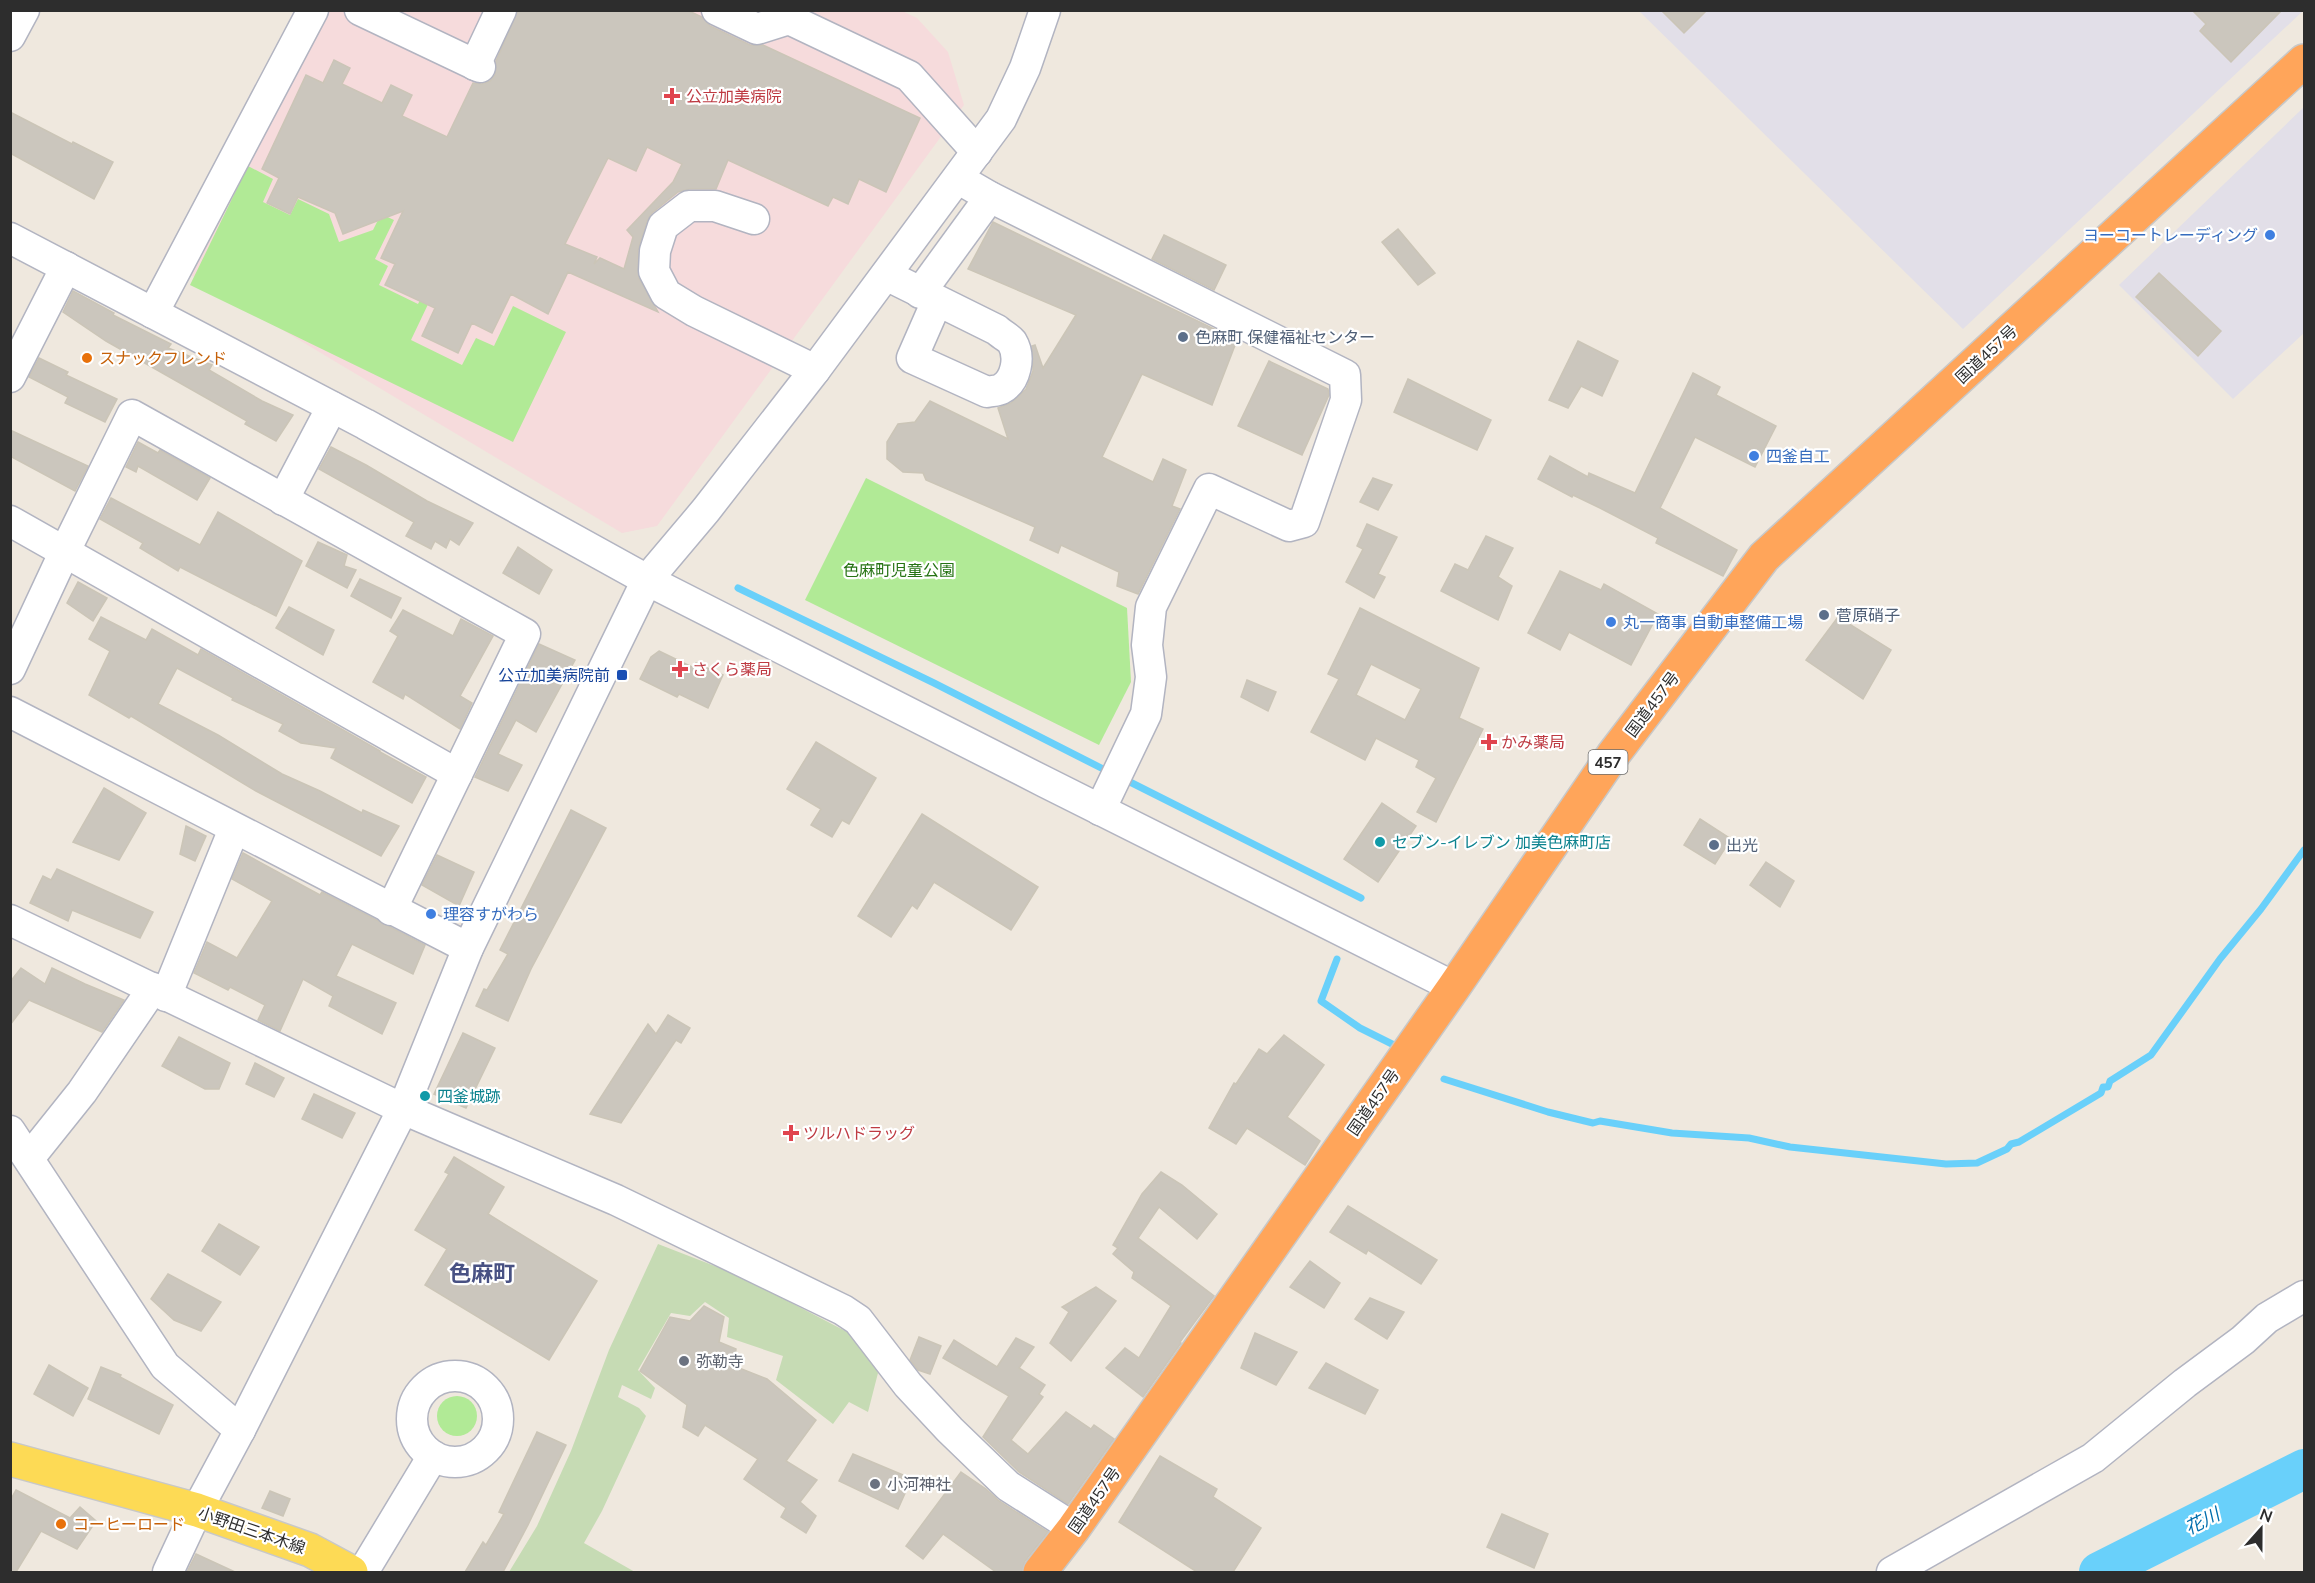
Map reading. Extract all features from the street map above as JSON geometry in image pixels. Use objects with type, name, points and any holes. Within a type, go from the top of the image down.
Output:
[{"type":"highway","name":"国道457号","points":[[1040,1572],[1074,1528],[1454,987],[1613,755],[1764,557],[2304,61]]},
{"type":"main road","name":"小野田三本木線","points":[[10,1459],[197,1510],[310,1550],[351,1572]]},
{"type":"street","points":[[10,36],[24,10]]},
{"type":"street","points":[[153,313],[313,10]]},
{"type":"street","points":[[360,10],[478,66],[501,10]]},
{"type":"street","points":[[717,10],[757,29],[789,19],[909,76],[977,152]]},
{"type":"street","points":[[168,1572],[197,1510],[403,1109],[468,948],[647,579],[706,510],[815,370],[1001,119],[1025,68],[1045,10]]},
{"type":"street","points":[[959,178],[990,197],[1345,375],[1346,400],[1304,522],[1289,526],[1209,489],[1151,607],[1147,645],[1151,678],[1146,714],[1111,788]]},
{"type":"street","points":[[886,275],[929,297],[990,197]]},
{"type":"street","points":[[754,219],[715,206],[689,206],[663,226],[655,251],[654,271],[666,294],[694,311],[815,370]]},
{"type":"street","points":[[10,238],[332,407],[647,579],[1111,788],[1454,987]]},
{"type":"street","points":[[10,377],[66,267]]},
{"type":"street","points":[[283,500],[332,407]]},
{"type":"street","points":[[10,669],[132,415],[525,634],[390,910]]},
{"type":"street","points":[[10,521],[457,774]]},
{"type":"street","points":[[10,712],[390,910],[468,948]]},
{"type":"street","points":[[30,1157],[159,992],[234,829]]},
{"type":"street","points":[[10,920],[403,1109],[616,1200],[843,1310],[858,1320],[908,1385],[950,1430],[1008,1486],[1074,1528]]},
{"type":"street","points":[[10,1131],[30,1157],[165,1366],[240,1430]]},
{"type":"street","points":[[1892,1572],[2093,1458],[2126,1434],[2185,1383],[2243,1340],[2267,1318],[2304,1296]]},
{"type":"street","points":[[363,1572],[433,1456]]},
{"type":"shaded area","points":[[328,11],[902,11],[917,18],[948,52],[964,105],[657,526],[622,533],[189,274]]},
{"type":"shaded area","points":[[1639,11],[2303,11],[1963,329]]},
{"type":"shaded area","points":[[2304,107],[2304,333],[2233,399],[2119,285]]},
{"type":"green space","points":[[248,166],[273,179],[263,202],[290,215],[298,199],[329,214],[339,242],[373,230],[381,214],[394,220],[375,259],[388,266],[379,285],[418,304],[423,294],[431,298],[411,340],[462,365],[476,338],[494,346],[513,306],[566,332],[513,442],[190,285]]},
{"type":"green space","name":"色麻町児童公園","points":[[866,478],[1127,608],[1131,682],[1099,745],[805,600]]},
{"type":"green space","points":[[658,1244],[738,1275],[851,1334],[870,1357],[878,1373],[868,1412],[849,1402],[833,1424],[776,1380],[783,1356],[727,1337],[729,1318],[705,1302],[690,1316],[671,1313],[638,1370],[655,1388],[651,1399],[622,1385],[618,1397],[639,1408],[646,1416],[602,1511],[584,1543],[635,1572],[509,1572],[537,1526],[571,1451],[609,1350]]},
{"type":"green space","points":[[457,1396],[465,1397],[471,1402],[476,1408],[476,1424],[471,1430],[465,1435],[457,1436],[449,1435],[443,1430],[438,1424],[437,1416],[438,1408],[443,1402],[449,1397]]},
{"type":"building","points":[[518,10],[687,10],[702,17],[710,26],[750,45],[763,45],[920,118],[886,192],[859,179],[848,204],[833,197],[828,206],[728,160],[716,189],[689,189],[678,192],[652,213],[647,221],[638,250],[639,278],[658,312],[568,272],[548,314],[511,294],[492,333],[472,323],[458,353],[422,336],[435,308],[385,285],[395,264],[381,258],[403,211],[343,234],[335,213],[298,197],[290,214],[267,203],[279,178],[262,169],[306,75],[323,83],[334,60],[350,68],[342,84],[382,103],[391,85],[412,95],[402,116],[447,137],[473,83],[482,84],[490,81],[495,75],[496,61]],"holes":[[[647,147],[682,164],[673,182],[627,230],[633,237],[624,269],[600,258],[594,264],[597,257],[565,244],[608,158],[636,171]]]},
{"type":"building","points":[[1661,10],[1707,10],[1684,33]]},
{"type":"building","points":[[2192,10],[2282,10],[2231,62],[2200,31],[2206,24]]},
{"type":"building","points":[[10,112],[113,162],[94,199],[10,153]]},
{"type":"building","points":[[993,222],[1237,340],[1212,405],[1142,374],[1102,457],[1153,482],[1163,459],[1186,470],[1172,506],[1180,509],[1138,594],[1117,586],[1119,572],[1061,545],[1058,553],[1030,540],[1035,527],[926,480],[923,473],[903,472],[887,459],[887,442],[898,424],[915,422],[930,401],[1008,439],[998,408],[1011,403],[1026,389],[1033,371],[1032,346],[1035,345],[1043,368],[1076,315],[968,269]]},
{"type":"building","points":[[1398,229],[1435,273],[1418,285],[1382,242]]},
{"type":"building","points":[[1164,235],[1226,265],[1214,290],[1152,259]]},
{"type":"building","points":[[2159,273],[2221,331],[2198,356],[2136,297]]},
{"type":"building","points":[[73,291],[114,313],[113,315],[171,344],[168,348],[212,365],[209,370],[262,401],[293,415],[276,441],[245,424],[247,421],[106,341],[63,312]]},
{"type":"building","points":[[1578,341],[1618,361],[1602,396],[1581,386],[1568,408],[1549,400]]},
{"type":"building","points":[[39,358],[68,372],[66,375],[117,399],[105,422],[65,403],[68,397],[29,377]]},
{"type":"building","points":[[1269,361],[1328,389],[1329,395],[1302,455],[1238,426]]},
{"type":"building","points":[[1693,373],[1720,387],[1716,395],[1776,426],[1755,467],[1695,437],[1660,508],[1737,550],[1723,576],[1656,543],[1658,538],[1538,479],[1550,456],[1588,477],[1589,473],[1635,493]]},
{"type":"building","points":[[1408,379],[1491,420],[1477,450],[1394,412]]},
{"type":"building","points":[[10,430],[88,466],[75,491],[10,456]]},
{"type":"building","points":[[138,442],[158,453],[160,450],[210,478],[197,500],[138,466],[136,472],[126,467]]},
{"type":"building","points":[[331,447],[427,501],[473,523],[459,545],[450,539],[446,548],[435,541],[431,549],[406,536],[414,522],[319,469]]},
{"type":"building","points":[[1373,478],[1392,485],[1378,510],[1360,502]]},
{"type":"building","points":[[111,498],[200,545],[218,512],[302,561],[276,616],[180,567],[178,571],[140,548],[143,543],[100,519]]},
{"type":"building","points":[[1367,524],[1397,537],[1378,574],[1385,577],[1374,598],[1346,582],[1363,549],[1357,546]]},
{"type":"building","points":[[1486,536],[1513,548],[1498,577],[1512,586],[1498,620],[1441,591],[1455,564],[1468,570]]},
{"type":"building","points":[[318,542],[347,555],[344,566],[356,570],[347,588],[306,566]]},
{"type":"building","points":[[518,547],[552,570],[539,594],[503,573]]},
{"type":"building","points":[[1560,571],[1601,590],[1604,584],[1658,614],[1631,665],[1569,632],[1560,650],[1528,633]]},
{"type":"building","points":[[360,579],[401,598],[391,618],[351,596]]},
{"type":"building","points":[[78,582],[107,598],[93,621],[67,603]]},
{"type":"building","points":[[289,607],[334,630],[323,655],[276,628]]},
{"type":"building","points":[[1360,608],[1479,668],[1459,718],[1483,729],[1436,822],[1417,812],[1436,778],[1416,767],[1419,760],[1376,738],[1365,760],[1311,732],[1339,679],[1328,674]],"holes":[[[1371,664],[1421,689],[1405,720],[1356,695]]]},
{"type":"building","points":[[403,610],[453,636],[461,619],[493,636],[460,696],[472,703],[460,729],[405,694],[403,699],[373,682],[398,636],[390,631]]},
{"type":"building","points":[[101,617],[146,640],[152,629],[198,655],[201,649],[426,777],[412,803],[331,758],[336,748],[301,743],[279,731],[283,724],[232,700],[233,698],[177,668],[158,704],[218,735],[282,774],[362,813],[363,810],[399,826],[381,856],[256,791],[131,716],[129,718],[89,695],[110,651],[89,639]]},
{"type":"building","points":[[1838,617],[1891,650],[1863,699],[1806,660]]},
{"type":"building","points":[[539,644],[575,660],[536,732],[516,720],[498,754],[522,765],[508,791],[475,777]]},
{"type":"building","points":[[659,651],[694,668],[696,663],[723,675],[708,708],[679,694],[677,697],[640,679],[651,657]]},
{"type":"building","points":[[1247,680],[1276,692],[1268,711],[1241,697]]},
{"type":"building","points":[[816,742],[876,778],[849,824],[842,820],[832,837],[811,825],[821,809],[787,789]]},
{"type":"building","points":[[104,788],[146,813],[119,860],[73,842]]},
{"type":"building","name":"セブン-イレブン 加美色麻町店","points":[[1382,803],[1416,826],[1378,882],[1344,859]]},
{"type":"building","points":[[571,810],[606,828],[531,969],[508,1021],[476,1006],[484,989],[487,990],[508,954],[500,950]]},
{"type":"building","points":[[922,814],[1038,887],[1011,930],[934,882],[917,909],[912,905],[891,937],[858,916]]},
{"type":"building","points":[[1700,819],[1731,839],[1715,864],[1684,845]]},
{"type":"building","points":[[186,826],[206,836],[195,861],[180,854]]},
{"type":"building","points":[[243,853],[320,895],[322,892],[425,945],[413,974],[352,944],[336,976],[396,1003],[382,1034],[329,1006],[333,996],[303,979],[280,1031],[258,1020],[265,1005],[230,987],[228,990],[194,973],[207,942],[237,958],[272,901],[232,879]]},
{"type":"building","points":[[437,855],[474,872],[459,906],[422,885]]},
{"type":"building","points":[[1766,862],[1794,881],[1780,907],[1750,885]]},
{"type":"building","points":[[57,869],[153,912],[140,938],[72,910],[68,921],[30,903],[43,876],[51,880]]},
{"type":"building","points":[[21,968],[45,984],[52,968],[124,1000],[102,1032],[29,1000],[10,1025],[10,982]]},
{"type":"building","points":[[668,1015],[690,1028],[681,1043],[676,1040],[621,1123],[590,1114],[648,1024],[656,1034]]},
{"type":"building","points":[[463,1033],[495,1048],[466,1108],[434,1094]]},
{"type":"building","points":[[1284,1035],[1324,1065],[1287,1117],[1320,1141],[1305,1165],[1247,1128],[1236,1144],[1209,1128],[1234,1083],[1236,1084],[1259,1049],[1267,1054]]},
{"type":"building","points":[[179,1037],[230,1063],[219,1089],[205,1089],[162,1066]]},
{"type":"building","points":[[255,1063],[284,1078],[274,1097],[246,1084]]},
{"type":"building","points":[[314,1094],[355,1113],[342,1138],[302,1119]]},
{"type":"building","points":[[454,1157],[504,1187],[488,1214],[597,1281],[549,1360],[425,1285],[447,1249],[415,1230],[449,1174],[445,1172]]},
{"type":"building","points":[[1161,1172],[1182,1185],[1217,1214],[1197,1239],[1159,1207],[1138,1238],[1214,1296],[1143,1397],[1106,1368],[1125,1348],[1139,1358],[1171,1306],[1132,1278],[1134,1272],[1113,1254],[1118,1248],[1113,1245],[1142,1194]]},
{"type":"building","points":[[1348,1206],[1437,1260],[1421,1284],[1368,1250],[1366,1254],[1330,1232]]},
{"type":"building","points":[[219,1224],[259,1247],[240,1275],[202,1251]]},
{"type":"building","points":[[1310,1261],[1340,1283],[1324,1308],[1290,1287]]},
{"type":"building","points":[[168,1274],[221,1302],[201,1331],[174,1320],[151,1299]]},
{"type":"building","points":[[1096,1287],[1116,1301],[1071,1361],[1050,1343],[1069,1312],[1062,1307]]},
{"type":"building","points":[[1370,1298],[1404,1312],[1387,1339],[1355,1319]]},
{"type":"building","points":[[704,1306],[724,1317],[719,1342],[736,1349],[734,1366],[767,1379],[816,1420],[786,1461],[817,1480],[800,1502],[816,1516],[806,1533],[781,1517],[786,1508],[744,1479],[758,1459],[705,1425],[698,1436],[683,1427],[687,1405],[640,1371],[670,1317],[690,1321]]},
{"type":"building","points":[[1255,1333],[1297,1352],[1276,1385],[1241,1368]]},
{"type":"building","points":[[919,1337],[941,1346],[930,1374],[918,1370],[910,1360]]},
{"type":"building","points":[[1016,1338],[1034,1347],[1019,1368],[1045,1385],[1039,1394],[1043,1397],[1011,1440],[1028,1454],[1066,1412],[1091,1429],[1094,1425],[1114,1439],[1068,1504],[1019,1472],[983,1437],[1009,1396],[943,1358],[954,1340],[997,1367]]},
{"type":"building","points":[[1326,1363],[1378,1390],[1365,1414],[1309,1388]]},
{"type":"building","points":[[49,1365],[88,1388],[73,1416],[34,1394]]},
{"type":"building","points":[[101,1367],[121,1375],[120,1377],[173,1405],[159,1434],[88,1399]]},
{"type":"building","points":[[537,1432],[566,1445],[528,1525],[503,1572],[465,1572],[483,1542],[486,1545],[504,1514],[499,1512]]},
{"type":"building","points":[[853,1454],[903,1475],[899,1487],[906,1491],[898,1509],[839,1481]]},
{"type":"building","points":[[1160,1456],[1217,1489],[1213,1497],[1261,1528],[1233,1572],[1197,1572],[1119,1522]]},
{"type":"building","points":[[961,1472],[999,1501],[1048,1532],[1025,1561],[1022,1572],[996,1572],[943,1534],[923,1559],[906,1546]]},
{"type":"building","points":[[16,1490],[70,1518],[80,1507],[96,1521],[77,1549],[41,1531],[16,1572],[10,1572],[10,1501]]},
{"type":"building","points":[[270,1491],[290,1499],[283,1516],[262,1508]]},
{"type":"building","points":[[1502,1514],[1548,1534],[1534,1568],[1487,1547]]},
{"type":"building","points":[[196,1554],[235,1572],[187,1572]]},
{"type":"waterway","points":[[738,588],[934,683],[1109,772]]},
{"type":"waterway","points":[[1122,778],[1361,898]]},
{"type":"waterway","points":[[1444,1079],[1548,1112],[1593,1123],[1600,1121],[1672,1133],[1749,1138],[1790,1147],[1946,1164],[1977,1163],[2007,1149],[2011,1144],[2019,1142],[2101,1093],[2103,1087],[2108,1087],[2110,1081],[2151,1055],[2220,959],[2261,909],[2304,850]]},
{"type":"waterway","points":[[1337,959],[1321,1001],[1360,1028],[1396,1046]]},
{"type":"waterway","name":"花川","points":[[2099,1572],[2304,1469]]},
{"type":"place","name":"公立加美病院","points":[[672,96]]},
{"type":"place","name":"ヨーコートレーディング","points":[[2270,235]]},
{"type":"place","name":"色麻町 保健福祉センター","points":[[1183,337]]},
{"type":"place","name":"スナックフレンド","points":[[87,358]]},
{"type":"place","name":"四釜自工","points":[[1754,456]]},
{"type":"place","name":"菅原硝子","points":[[1824,615]]},
{"type":"place","name":"丸一商事 自動車整備工場","points":[[1611,622]]},
{"type":"place","name":"さくら薬局","points":[[680,669]]},
{"type":"place","name":"公立加美病院前","points":[[622,675]]},
{"type":"place","name":"かみ薬局","points":[[1489,742]]},
{"type":"place","name":"セブン-イレブン 加美色麻町店","points":[[1380,842]]},
{"type":"place","name":"出光","points":[[1714,845]]},
{"type":"place","name":"理容すがわら","points":[[431,914]]},
{"type":"place","name":"四釜城跡","points":[[425,1096]]},
{"type":"place","name":"ツルハドラッグ","points":[[791,1133]]},
{"type":"place","name":"弥勒寺","points":[[684,1361]]},
{"type":"place","name":"小河神社","points":[[875,1484]]},
{"type":"place","name":"コーヒーロード","points":[[61,1524]]},
{"type":"district","name":"色麻町","points":[[482,1273]]}]
